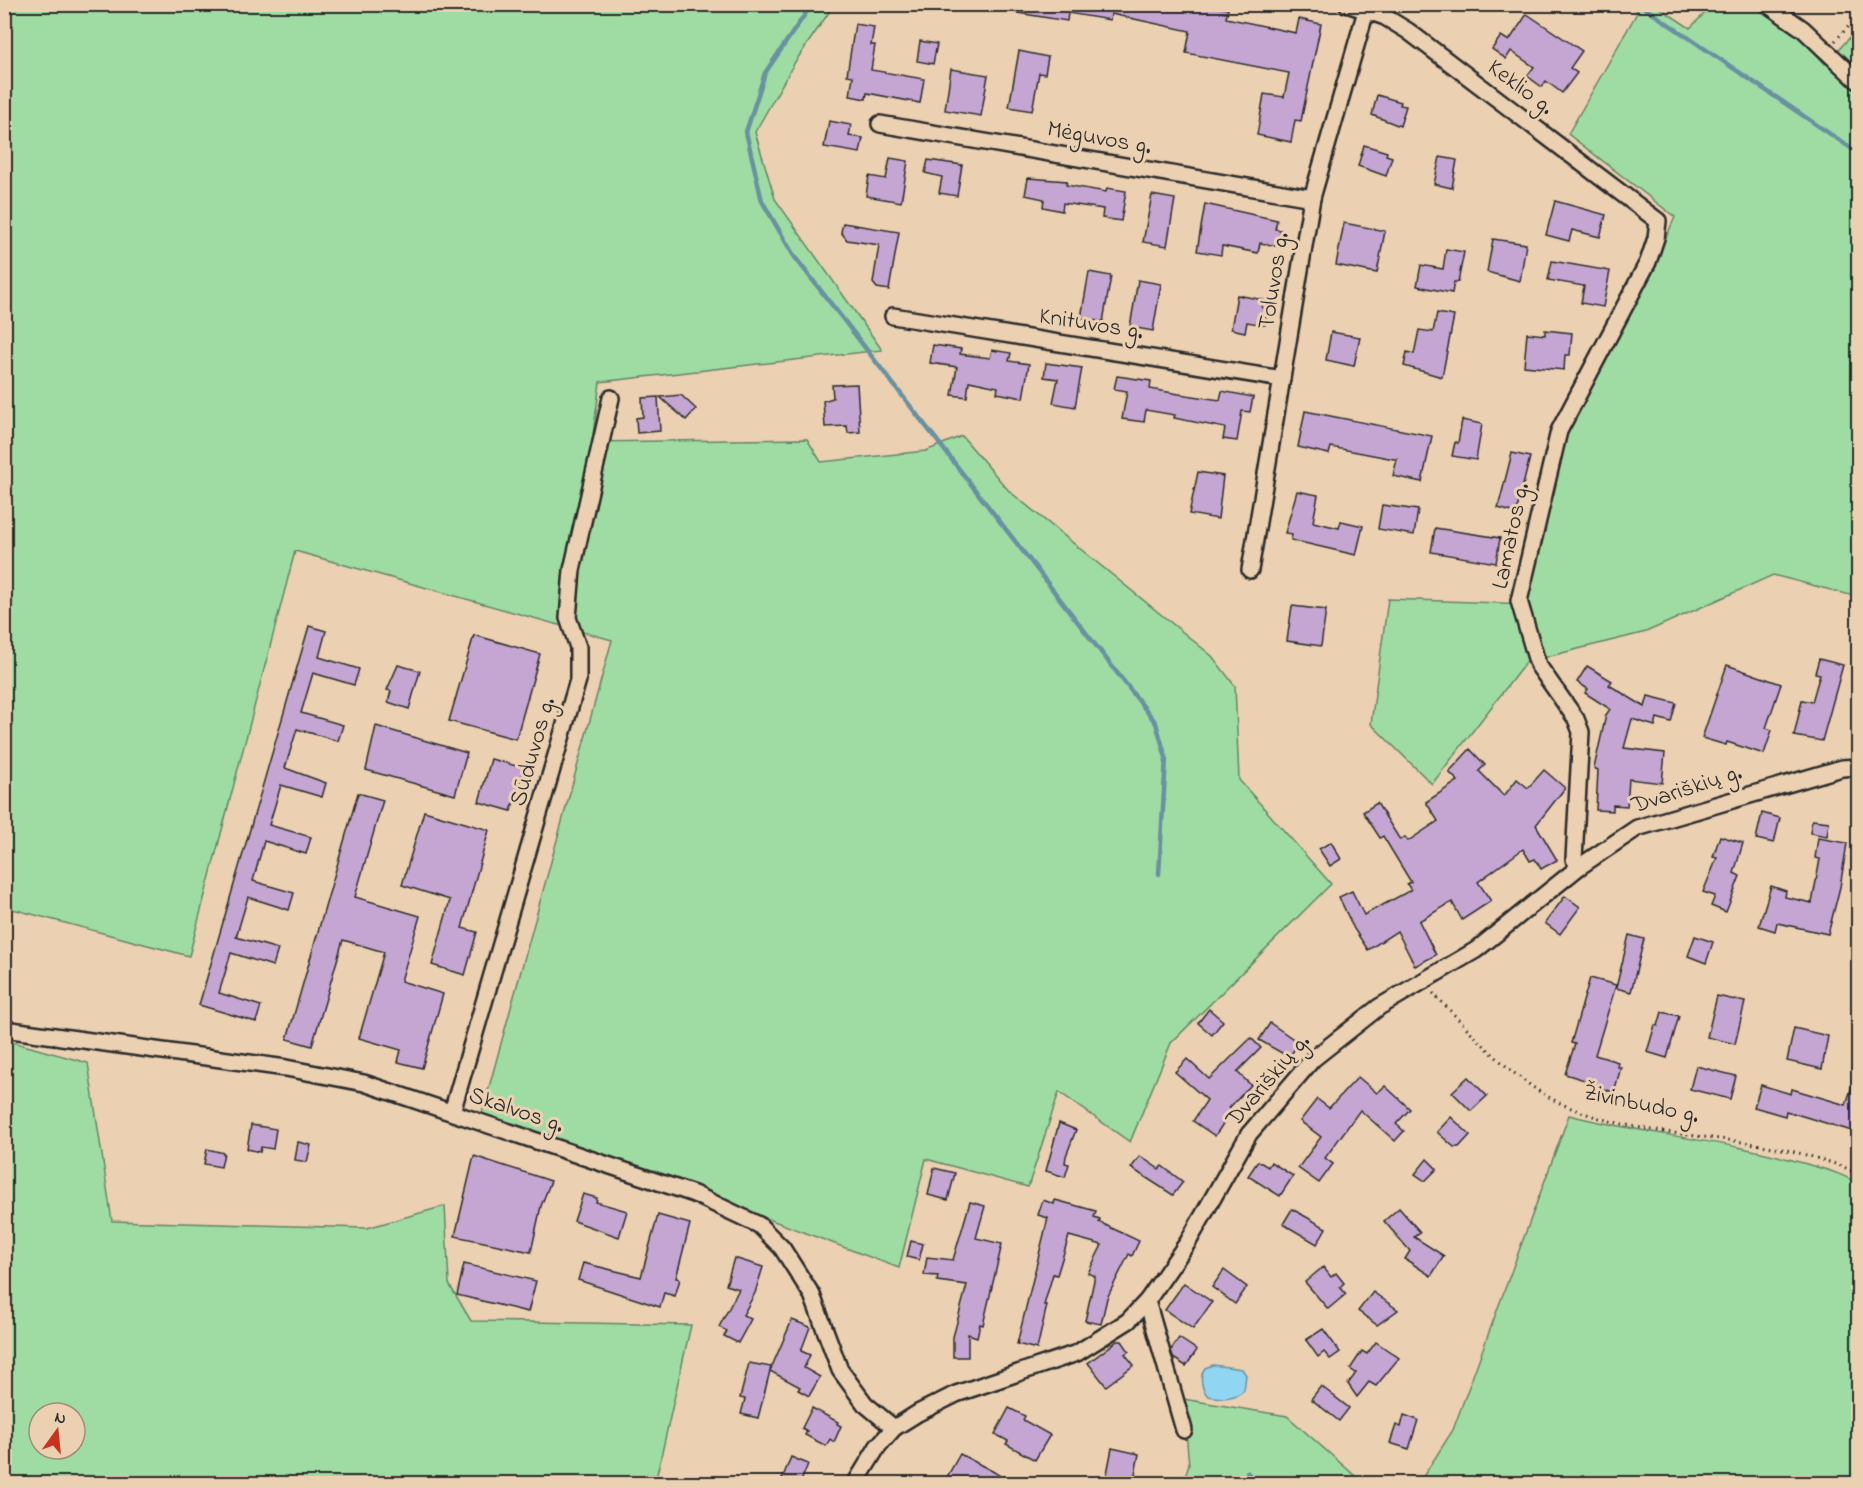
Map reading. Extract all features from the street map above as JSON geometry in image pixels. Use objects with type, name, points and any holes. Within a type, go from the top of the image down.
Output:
[{"type":"street","name":"Keklio g.","points":[[1347,4],[1367,7],[1408,30],[1658,221]]},
{"type":"street","points":[[1767,4],[1803,29],[1858,81]]},
{"type":"street","name":"Toluvos g.","points":[[1250,570],[1312,198],[1367,7]]},
{"type":"street","name":"Mėguvos g.","points":[[880,124],[1312,198]]},
{"type":"street","name":"Lamatos g.","points":[[1579,867],[1574,859],[1581,732],[1576,719],[1538,664],[1519,601],[1559,431],[1648,262],[1656,238],[1658,221]]},
{"type":"street","name":"Knituvos g.","points":[[893,316],[1282,379]]},
{"type":"street","name":"Sūduvos g.","points":[[452,1112],[578,680],[578,647],[568,618],[572,570],[611,398]]},
{"type":"street","name":"Dvariškių g.","points":[[855,1484],[878,1446],[894,1428],[956,1394],[1077,1353],[1128,1321],[1147,1301],[1188,1242],[1249,1134],[1296,1076],[1322,1051],[1371,1013],[1476,950],[1579,867],[1620,838],[1660,819],[1842,768],[1858,767]]},
{"type":"street","name":"Skalvos g.","points":[[4,1029],[286,1068],[364,1083],[694,1194],[759,1225],[782,1248],[812,1294],[840,1370],[865,1404],[894,1428]]},
{"type":"street","points":[[1147,1301],[1184,1430]]},
{"type":"path","points":[[1826,51],[1858,16]]},
{"type":"path","name":"Živinbudo g.","points":[[1424,983],[1519,1080],[1543,1095],[1576,1110],[1642,1127],[1739,1140],[1800,1153],[1858,1175]]},
{"type":"green space","points":[[4,5],[834,5],[795,62],[755,132],[775,199],[882,350],[600,382],[592,442],[807,439],[821,462],[926,451],[962,436],[1009,491],[1212,656],[1235,686],[1239,780],[1331,884],[1171,1043],[1130,1142],[1059,1092],[1028,1187],[926,1159],[899,1268],[755,1214],[701,1188],[480,1120],[612,640],[295,551],[189,956],[5,907]]},
{"type":"green space","points":[[1628,5],[1655,5],[1690,28],[1713,5],[1756,5],[1797,34],[1825,64],[1858,29],[1858,597],[1773,575],[1646,632],[1526,662],[1432,784],[1371,724],[1388,599],[1527,604],[1565,436],[1653,267],[1675,217],[1568,134],[1638,11]]},
{"type":"green space","points":[[5,1040],[88,1063],[112,1221],[367,1228],[445,1206],[449,1284],[471,1321],[691,1325],[655,1483],[5,1483]]},
{"type":"green space","points":[[1569,1115],[1774,1155],[1832,1172],[1858,1184],[1858,1483],[1419,1483],[1453,1430]]},
{"type":"green space","points":[[1183,1399],[1287,1416],[1363,1483],[1183,1483],[1189,1465]]},
{"type":"water","points":[[1213,1365],[1242,1369],[1246,1375],[1244,1390],[1227,1398],[1208,1396],[1201,1379],[1205,1368]]},
{"type":"building","points":[[1012,4],[1202,4],[1228,9],[1226,18],[1296,33],[1299,19],[1321,24],[1301,121],[1295,120],[1291,142],[1257,135],[1264,94],[1284,97],[1289,73],[1186,53],[1190,31],[1111,14],[1110,20],[1068,13],[1067,21],[1012,12]]},
{"type":"building","points":[[1527,14],[1582,51],[1570,68],[1577,73],[1562,93],[1546,81],[1542,87],[1527,76],[1534,67],[1511,51],[1506,59],[1492,49],[1501,36],[1509,41]]},
{"type":"building","points":[[855,24],[874,27],[871,45],[875,45],[871,70],[924,79],[920,103],[867,93],[866,99],[850,96],[853,76],[847,75]]},
{"type":"building","points":[[920,41],[937,44],[933,64],[917,61]]},
{"type":"building","points":[[1019,51],[1048,57],[1045,74],[1039,73],[1032,111],[1009,107]]},
{"type":"building","points":[[951,69],[988,75],[981,116],[945,110]]},
{"type":"building","points":[[1377,95],[1401,102],[1400,105],[1406,106],[1400,126],[1372,115]]},
{"type":"building","points":[[829,121],[851,125],[849,136],[863,138],[860,153],[824,147]]},
{"type":"building","points":[[1364,145],[1387,152],[1386,155],[1392,157],[1386,176],[1358,166]]},
{"type":"building","points":[[1440,157],[1457,160],[1452,188],[1434,184]]},
{"type":"building","points":[[890,158],[908,161],[901,202],[866,196],[869,176],[886,179]]},
{"type":"building","points":[[928,160],[962,165],[957,196],[939,193],[942,177],[925,173]]},
{"type":"building","points":[[1028,178],[1067,181],[1066,185],[1106,192],[1107,188],[1126,191],[1121,221],[1102,218],[1103,209],[1063,203],[1062,211],[1043,207],[1044,199],[1025,195]]},
{"type":"building","points":[[1152,195],[1175,199],[1167,246],[1143,242]]},
{"type":"building","points":[[1555,201],[1606,215],[1600,237],[1572,230],[1569,241],[1546,235]]},
{"type":"building","points":[[1205,204],[1277,220],[1275,229],[1281,230],[1278,246],[1260,243],[1258,253],[1222,246],[1221,255],[1197,251]]},
{"type":"building","points":[[843,223],[899,232],[889,290],[877,288],[873,283],[879,245],[847,240],[841,232]]},
{"type":"building","points":[[1344,223],[1385,231],[1377,273],[1336,265]]},
{"type":"building","points":[[1493,239],[1526,244],[1520,281],[1487,272]]},
{"type":"building","points":[[1446,249],[1464,252],[1458,282],[1454,282],[1452,293],[1417,286],[1421,265],[1443,269]]},
{"type":"building","points":[[1552,261],[1610,271],[1603,307],[1581,303],[1584,286],[1548,280]]},
{"type":"building","points":[[1089,272],[1111,276],[1103,322],[1081,318]]},
{"type":"building","points":[[1138,280],[1161,284],[1153,331],[1130,327]]},
{"type":"building","points":[[1237,295],[1264,300],[1262,308],[1268,309],[1265,325],[1247,322],[1245,332],[1231,329]]},
{"type":"building","points":[[1437,313],[1454,316],[1442,377],[1404,366],[1407,352],[1414,354],[1419,330],[1433,332]]},
{"type":"building","points":[[1545,330],[1572,333],[1570,355],[1565,355],[1564,370],[1524,366],[1527,333],[1545,335]]},
{"type":"building","points":[[1331,332],[1360,337],[1354,366],[1326,360]]},
{"type":"building","points":[[933,345],[961,349],[960,354],[990,358],[992,350],[1011,353],[1009,361],[1029,364],[1023,398],[997,393],[998,387],[969,381],[967,397],[952,395],[957,367],[930,363]]},
{"type":"building","points":[[1046,363],[1082,368],[1075,407],[1053,403],[1058,379],[1044,377]]},
{"type":"building","points":[[1117,376],[1151,381],[1150,389],[1179,394],[1220,400],[1222,391],[1253,397],[1250,412],[1242,411],[1237,441],[1223,439],[1225,428],[1174,418],[1175,415],[1146,410],[1144,422],[1122,419],[1127,391],[1114,389]]},
{"type":"building","points":[[857,384],[860,432],[848,433],[847,426],[825,427],[823,401],[833,398],[832,385]]},
{"type":"building","points":[[681,395],[696,409],[686,420],[660,397]]},
{"type":"building","points":[[658,397],[660,431],[637,433],[636,418],[643,417],[642,398]]},
{"type":"building","points":[[1305,411],[1432,436],[1422,482],[1393,476],[1397,459],[1331,447],[1329,454],[1298,447]]},
{"type":"building","points":[[1462,420],[1482,424],[1476,460],[1452,456],[1455,442],[1458,443]]},
{"type":"building","points":[[1512,453],[1530,457],[1516,513],[1498,508]]},
{"type":"building","points":[[1198,472],[1223,476],[1218,519],[1189,514]]},
{"type":"building","points":[[1297,491],[1318,495],[1313,522],[1339,528],[1341,521],[1363,526],[1356,555],[1291,540],[1292,534],[1285,533]]},
{"type":"building","points":[[1382,505],[1418,510],[1414,535],[1378,529]]},
{"type":"building","points":[[1435,528],[1500,538],[1496,563],[1431,552]]},
{"type":"building","points":[[1292,606],[1326,610],[1321,646],[1287,641]]},
{"type":"building","points":[[309,626],[326,631],[319,657],[359,669],[354,685],[313,673],[301,713],[343,725],[338,741],[297,729],[285,768],[326,783],[322,797],[281,785],[269,825],[311,837],[306,854],[264,841],[253,881],[294,893],[289,910],[248,897],[236,937],[278,949],[273,966],[231,953],[219,993],[261,1006],[256,1022],[199,1005]]},
{"type":"building","points":[[474,635],[540,654],[516,739],[449,721]]},
{"type":"building","points":[[1819,659],[1843,665],[1822,741],[1794,736],[1802,700],[1812,702],[1820,674],[1815,673]]},
{"type":"building","points":[[398,665],[420,671],[409,709],[388,702],[391,691],[387,690]]},
{"type":"building","points":[[1727,665],[1781,684],[1766,728],[1772,730],[1764,754],[1727,742],[1726,745],[1702,738]]},
{"type":"building","points":[[1587,666],[1612,681],[1609,685],[1645,707],[1648,696],[1676,703],[1671,722],[1657,718],[1655,726],[1632,719],[1624,748],[1665,753],[1662,783],[1629,779],[1627,806],[1613,805],[1613,811],[1596,810],[1598,770],[1594,768],[1606,715],[1610,709],[1585,693],[1588,689],[1577,682]]},
{"type":"building","points":[[376,726],[467,753],[455,795],[366,770]]},
{"type":"building","points":[[1470,749],[1485,765],[1479,771],[1504,796],[1517,779],[1528,788],[1544,770],[1565,788],[1536,825],[1557,860],[1541,869],[1535,859],[1530,861],[1523,849],[1478,882],[1491,901],[1462,920],[1452,902],[1419,921],[1436,955],[1415,966],[1397,931],[1368,950],[1354,929],[1339,897],[1352,891],[1364,915],[1411,890],[1407,884],[1411,882],[1383,836],[1380,838],[1363,812],[1377,803],[1400,840],[1405,837],[1408,841],[1438,821],[1426,802],[1458,781],[1449,772]]},
{"type":"building","points":[[491,759],[524,768],[511,811],[479,802]]},
{"type":"building","points":[[358,793],[383,800],[355,897],[420,916],[401,981],[443,994],[422,1068],[398,1062],[401,1050],[359,1038],[384,952],[343,940],[312,1046],[287,1039]]},
{"type":"building","points":[[424,811],[489,830],[462,928],[477,932],[465,975],[432,965],[450,900],[402,885]]},
{"type":"building","points":[[1762,813],[1780,818],[1774,843],[1756,839]]},
{"type":"building","points":[[1812,820],[1829,822],[1827,836],[1810,833]]},
{"type":"building","points":[[1720,836],[1743,843],[1734,873],[1740,876],[1726,912],[1711,906],[1715,896],[1703,892],[1717,858],[1713,857]]},
{"type":"building","points":[[1818,838],[1847,843],[1840,887],[1828,934],[1777,923],[1775,931],[1759,926],[1771,886],[1786,891],[1785,897],[1812,903],[1820,859],[1815,858]]},
{"type":"building","points":[[1331,842],[1341,859],[1330,866],[1319,849]]},
{"type":"building","points":[[1565,896],[1580,907],[1560,934],[1545,923]]},
{"type":"building","points":[[1629,935],[1644,939],[1631,992],[1616,988]]},
{"type":"building","points":[[1695,936],[1713,942],[1706,963],[1688,956]]},
{"type":"building","points":[[1590,978],[1616,985],[1595,1055],[1618,1062],[1617,1067],[1621,1067],[1614,1092],[1587,1085],[1588,1081],[1565,1074],[1575,1044],[1571,1043]]},
{"type":"building","points":[[1717,996],[1745,1002],[1735,1044],[1707,1037]]},
{"type":"building","points":[[1209,1009],[1223,1021],[1212,1035],[1198,1023]]},
{"type":"building","points":[[1662,1012],[1679,1016],[1667,1058],[1647,1052],[1655,1025],[1658,1026]]},
{"type":"building","points":[[1270,1023],[1299,1043],[1289,1057],[1259,1040]]},
{"type":"building","points":[[1794,1028],[1828,1036],[1822,1069],[1787,1061]]},
{"type":"building","points":[[1251,1038],[1261,1048],[1237,1072],[1251,1085],[1229,1108],[1232,1110],[1215,1136],[1193,1121],[1207,1100],[1175,1072],[1187,1059],[1209,1079]]},
{"type":"building","points":[[1696,1066],[1736,1076],[1730,1099],[1690,1089]]},
{"type":"building","points":[[1855,1076],[1858,1076],[1858,1123],[1855,1122],[1852,1131],[1786,1111],[1785,1116],[1754,1107],[1761,1085],[1791,1094],[1792,1089],[1846,1105]]},
{"type":"building","points":[[1358,1077],[1377,1093],[1385,1086],[1410,1109],[1396,1124],[1404,1131],[1395,1141],[1360,1110],[1325,1158],[1333,1164],[1319,1183],[1298,1168],[1321,1137],[1300,1121],[1317,1099],[1329,1108]]},
{"type":"building","points":[[1468,1077],[1487,1096],[1471,1111],[1452,1092]]},
{"type":"building","points":[[1451,1117],[1470,1135],[1459,1147],[1454,1147],[1437,1132]]},
{"type":"building","points":[[1059,1123],[1076,1130],[1066,1156],[1065,1163],[1069,1164],[1065,1177],[1046,1171]]},
{"type":"building","points":[[251,1125],[276,1129],[273,1149],[261,1147],[260,1152],[247,1149]]},
{"type":"building","points":[[298,1142],[311,1145],[307,1162],[295,1160]]},
{"type":"building","points":[[207,1149],[224,1153],[221,1167],[204,1164]]},
{"type":"building","points":[[474,1156],[551,1181],[541,1206],[531,1252],[455,1236]]},
{"type":"building","points":[[1140,1156],[1159,1169],[1162,1166],[1183,1182],[1173,1195],[1131,1168]]},
{"type":"building","points":[[1427,1159],[1437,1169],[1425,1181],[1415,1174]]},
{"type":"building","points":[[1258,1161],[1268,1167],[1271,1162],[1293,1176],[1280,1196],[1248,1176]]},
{"type":"building","points":[[934,1168],[955,1173],[948,1200],[928,1195]]},
{"type":"building","points":[[583,1194],[597,1198],[596,1202],[627,1211],[619,1237],[574,1221]]},
{"type":"building","points":[[1043,1200],[1054,1204],[1055,1200],[1096,1211],[1094,1217],[1100,1219],[1099,1222],[1139,1241],[1132,1256],[1129,1254],[1107,1298],[1101,1324],[1085,1321],[1095,1276],[1088,1273],[1102,1245],[1069,1236],[1057,1275],[1053,1274],[1044,1305],[1047,1305],[1037,1349],[1017,1344],[1048,1218],[1038,1215]]},
{"type":"building","points":[[970,1202],[985,1206],[976,1238],[1002,1244],[983,1325],[980,1324],[977,1337],[968,1334],[968,1357],[953,1357],[953,1337],[967,1285],[937,1281],[938,1276],[924,1275],[927,1257],[953,1260]]},
{"type":"building","points":[[1399,1208],[1420,1232],[1414,1237],[1444,1256],[1431,1276],[1405,1259],[1410,1251],[1384,1221]]},
{"type":"building","points":[[1292,1209],[1326,1228],[1317,1244],[1283,1224]]},
{"type":"building","points":[[658,1215],[690,1224],[676,1278],[680,1279],[675,1296],[664,1293],[660,1307],[578,1280],[583,1263],[641,1277]]},
{"type":"building","points":[[911,1241],[923,1244],[919,1260],[907,1257]]},
{"type":"building","points":[[734,1258],[763,1267],[755,1293],[743,1315],[751,1319],[738,1343],[724,1336],[727,1331],[719,1327],[739,1289],[726,1285]]},
{"type":"building","points":[[464,1264],[536,1281],[528,1312],[457,1295]]},
{"type":"building","points":[[1323,1267],[1331,1277],[1336,1273],[1344,1283],[1340,1287],[1346,1294],[1328,1309],[1305,1282]]},
{"type":"building","points":[[1224,1270],[1247,1287],[1235,1304],[1212,1287]]},
{"type":"building","points":[[1184,1283],[1212,1302],[1193,1329],[1165,1310]]},
{"type":"building","points":[[1373,1292],[1398,1310],[1377,1325],[1358,1311]]},
{"type":"building","points":[[792,1320],[810,1327],[801,1351],[810,1355],[804,1368],[820,1377],[809,1396],[798,1390],[800,1387],[770,1371]]},
{"type":"building","points":[[1323,1329],[1340,1352],[1330,1359],[1324,1352],[1318,1357],[1306,1340]]},
{"type":"building","points":[[1179,1338],[1197,1350],[1186,1366],[1173,1358],[1171,1350]]},
{"type":"building","points":[[1117,1341],[1122,1341],[1129,1351],[1125,1354],[1134,1365],[1106,1386],[1088,1363]]},
{"type":"building","points":[[1376,1342],[1399,1358],[1376,1386],[1369,1382],[1357,1397],[1348,1384],[1356,1373],[1350,1369],[1362,1351],[1367,1354]]},
{"type":"building","points":[[749,1363],[771,1367],[758,1418],[741,1414],[745,1399],[740,1398]]},
{"type":"building","points":[[1321,1386],[1349,1408],[1339,1421],[1311,1399]]},
{"type":"building","points":[[812,1408],[838,1422],[837,1424],[841,1426],[834,1442],[830,1439],[826,1446],[805,1435],[807,1431],[802,1428]]},
{"type":"building","points":[[1009,1408],[1025,1416],[1023,1420],[1050,1435],[1035,1460],[1006,1444],[1008,1441],[995,1434]]},
{"type":"building","points":[[1404,1415],[1418,1420],[1409,1449],[1390,1443],[1396,1425],[1401,1427]]},
{"type":"building","points":[[1112,1448],[1139,1454],[1133,1484],[1105,1484]]},
{"type":"building","points":[[960,1454],[1012,1484],[964,1484],[947,1477]]},
{"type":"building","points":[[791,1457],[808,1464],[800,1484],[780,1484]]},
{"type":"waterway","points":[[812,4],[765,73],[746,132],[762,201],[794,256],[1156,723],[1166,758],[1159,874]]},
{"type":"waterway","points":[[1639,4],[1858,153]]},
{"type":"waterway","points":[[1247,1472],[1256,1484]]}]
